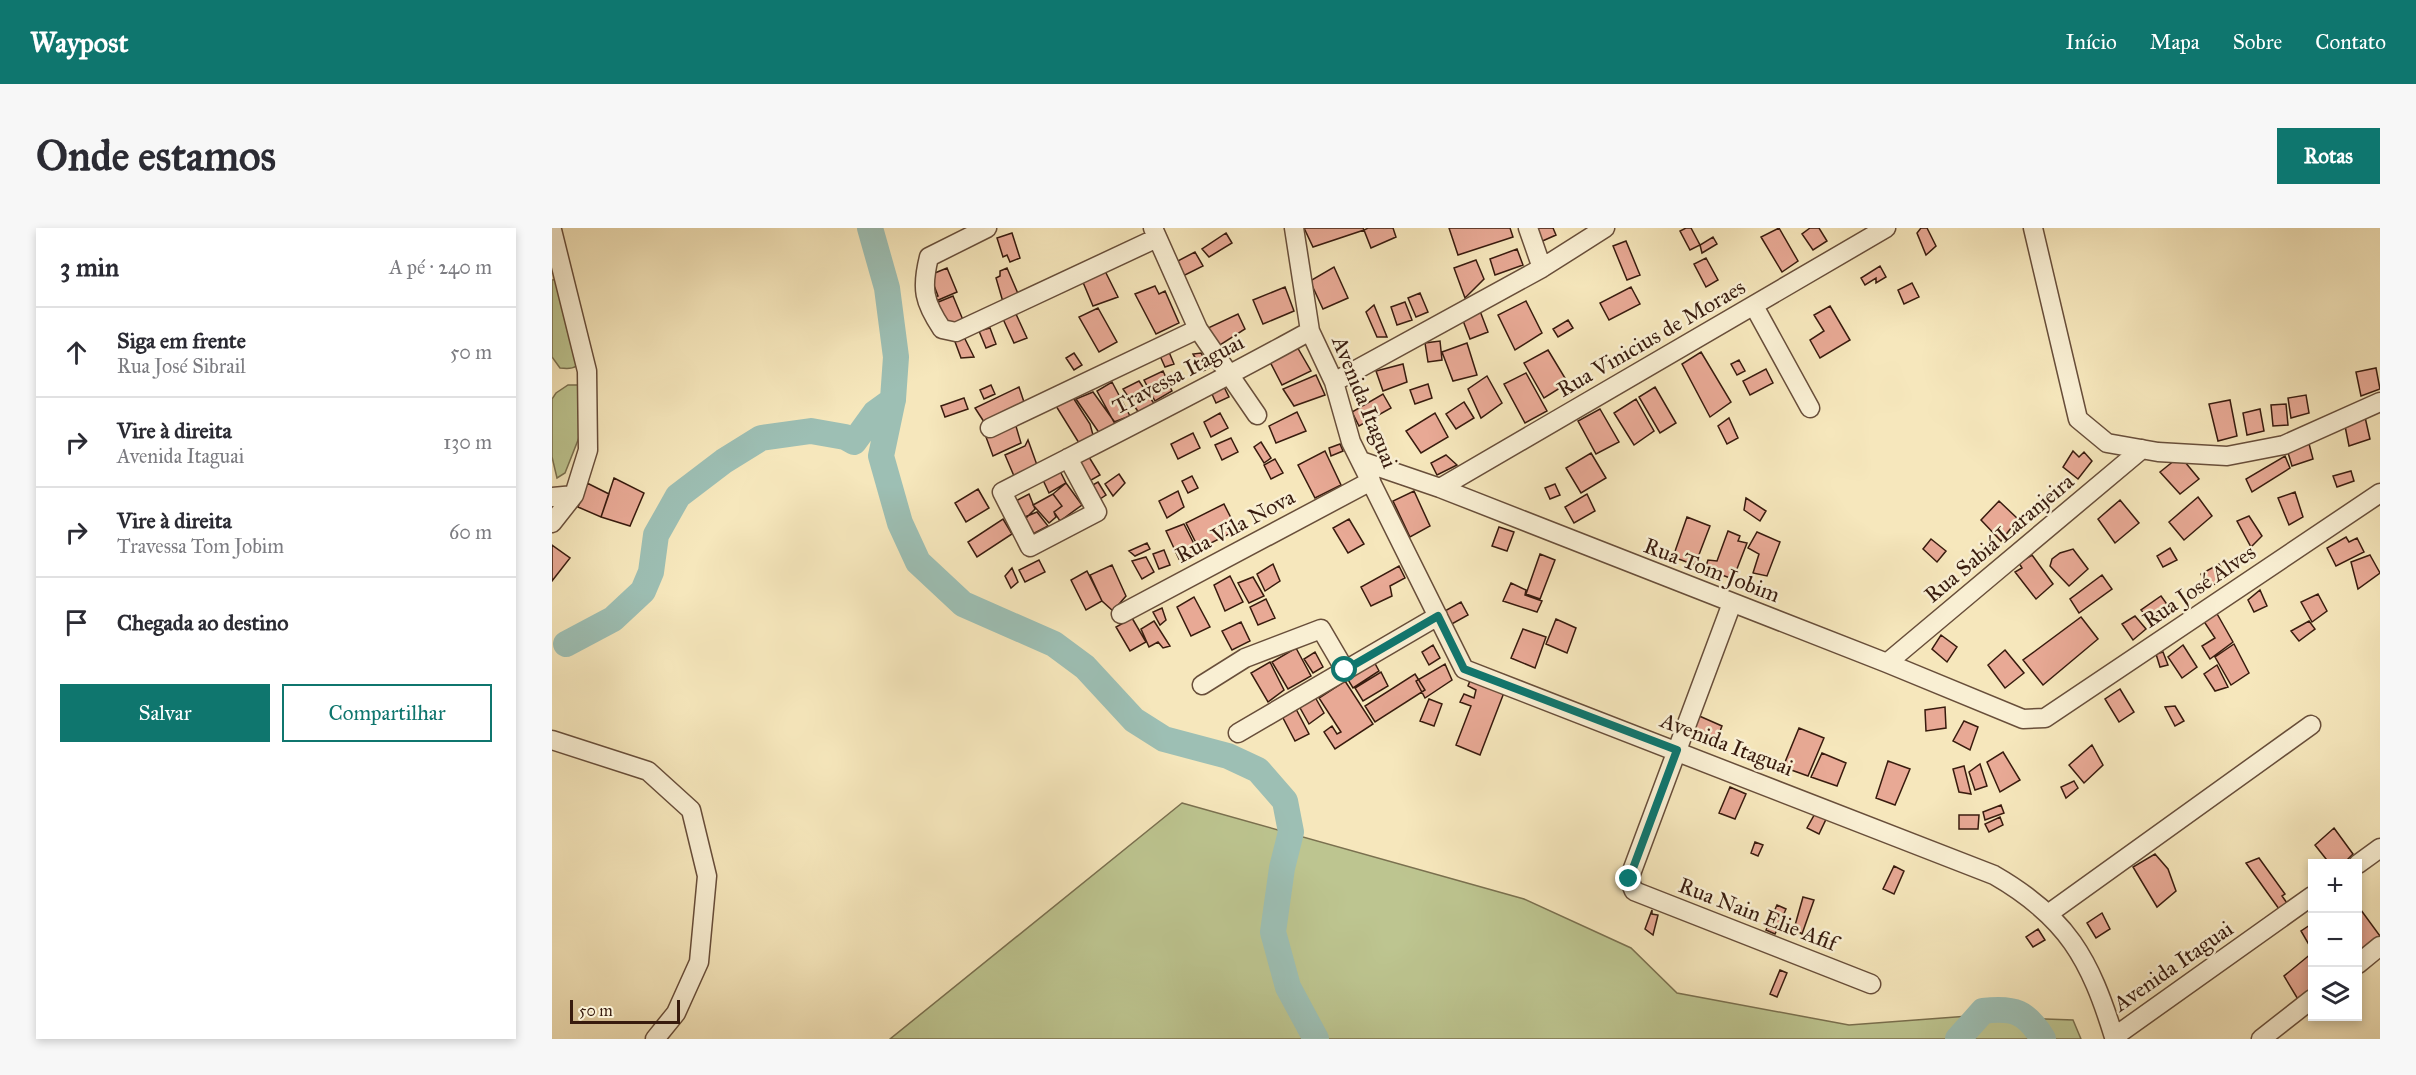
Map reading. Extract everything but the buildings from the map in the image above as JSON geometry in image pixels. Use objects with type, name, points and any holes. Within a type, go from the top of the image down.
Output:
[{"type":"street","points":[[987,228],[929,257],[923,282],[928,308],[942,329],[956,332],[1155,233],[1198,329],[1257,415]]},
{"type":"street","name":"Avenida Itaguai","points":[[1294,228],[1310,331],[1334,382],[1351,442],[1464,669],[1994,875],[2021,891],[2048,914],[2073,941],[2098,986],[2114,1038],[2308,900]]},
{"type":"street","points":[[1528,228],[1542,268]]},
{"type":"street","points":[[1334,382],[1542,268],[1605,228]]},
{"type":"street","name":"Rua Vinicius de Moraes","points":[[1440,488],[1886,228]]},
{"type":"street","points":[[2033,228],[2078,419],[2107,443],[2142,449],[2227,456],[2284,445],[2376,404]]},
{"type":"street","points":[[552,230],[558,276],[587,371],[588,450],[574,495],[552,523]]},
{"type":"street","points":[[1754,306],[1810,408]]},
{"type":"street","points":[[990,428],[1198,329]]},
{"type":"street","name":"Travessa Itaguai","points":[[1068,459],[1097,512],[1030,547],[1002,492],[1230,376],[1310,331]]},
{"type":"street","name":"Rua Sabiá Laranjeira","points":[[1887,663],[2142,449]]},
{"type":"street","name":"Rua Tom Jobim","points":[[1361,461],[1440,488],[1887,663],[2023,719],[2045,718]]},
{"type":"street","name":"Rua Vila Nova","points":[[1121,614],[1371,481]]},
{"type":"street","name":"Rua José Alves","points":[[2045,718],[2380,493]]},
{"type":"street","points":[[552,497],[574,495]]},
{"type":"street","points":[[1677,750],[1732,603]]},
{"type":"street","points":[[1238,733],[1438,616]]},
{"type":"street","points":[[1202,685],[1245,658],[1321,629],[1345,670]]},
{"type":"street","points":[[2048,914],[2312,725]]},
{"type":"street","points":[[552,740],[648,771],[691,810],[707,876],[699,962],[676,1013],[655,1039]]},
{"type":"street","name":"Rua Nain Elie Afif","points":[[1677,750],[1629,879],[1634,891],[1871,984]]},
{"type":"street","points":[[2362,861],[2380,848]]},
{"type":"street","points":[[2362,961],[2380,946]]},
{"type":"street","points":[[2261,1039],[2308,1003]]},
{"type":"green space","points":[[559,279],[582,361],[570,368],[560,368],[552,357],[552,280]]},
{"type":"green space","points":[[568,385],[581,385],[580,435],[565,473],[557,478],[552,457],[552,399],[556,393]]},
{"type":"green space","points":[[1182,803],[1524,899],[1631,948],[1677,993],[1849,1025],[1969,1016],[2073,1020],[2081,1039],[890,1039]]},
{"type":"waterway","points":[[870,228],[887,288],[896,357],[893,399],[881,456],[900,523],[918,562],[963,604],[1054,644],[1085,667],[1134,720],[1164,739],[1228,756],[1258,770],[1285,801],[1291,832],[1282,868],[1273,932],[1288,987],[1316,1039]]},
{"type":"waterway","points":[[566,644],[613,619],[643,591],[651,572],[656,535],[678,496],[724,461],[761,438],[811,431],[845,437],[854,442],[875,413],[893,400]]},
{"type":"waterway","points":[[1958,1039],[1983,1011],[1994,1010],[2019,1013],[2031,1023],[2043,1039]]},
{"type":"route","points":[[1345,670],[1438,616],[1464,669],[1677,750],[1629,879]]}]
